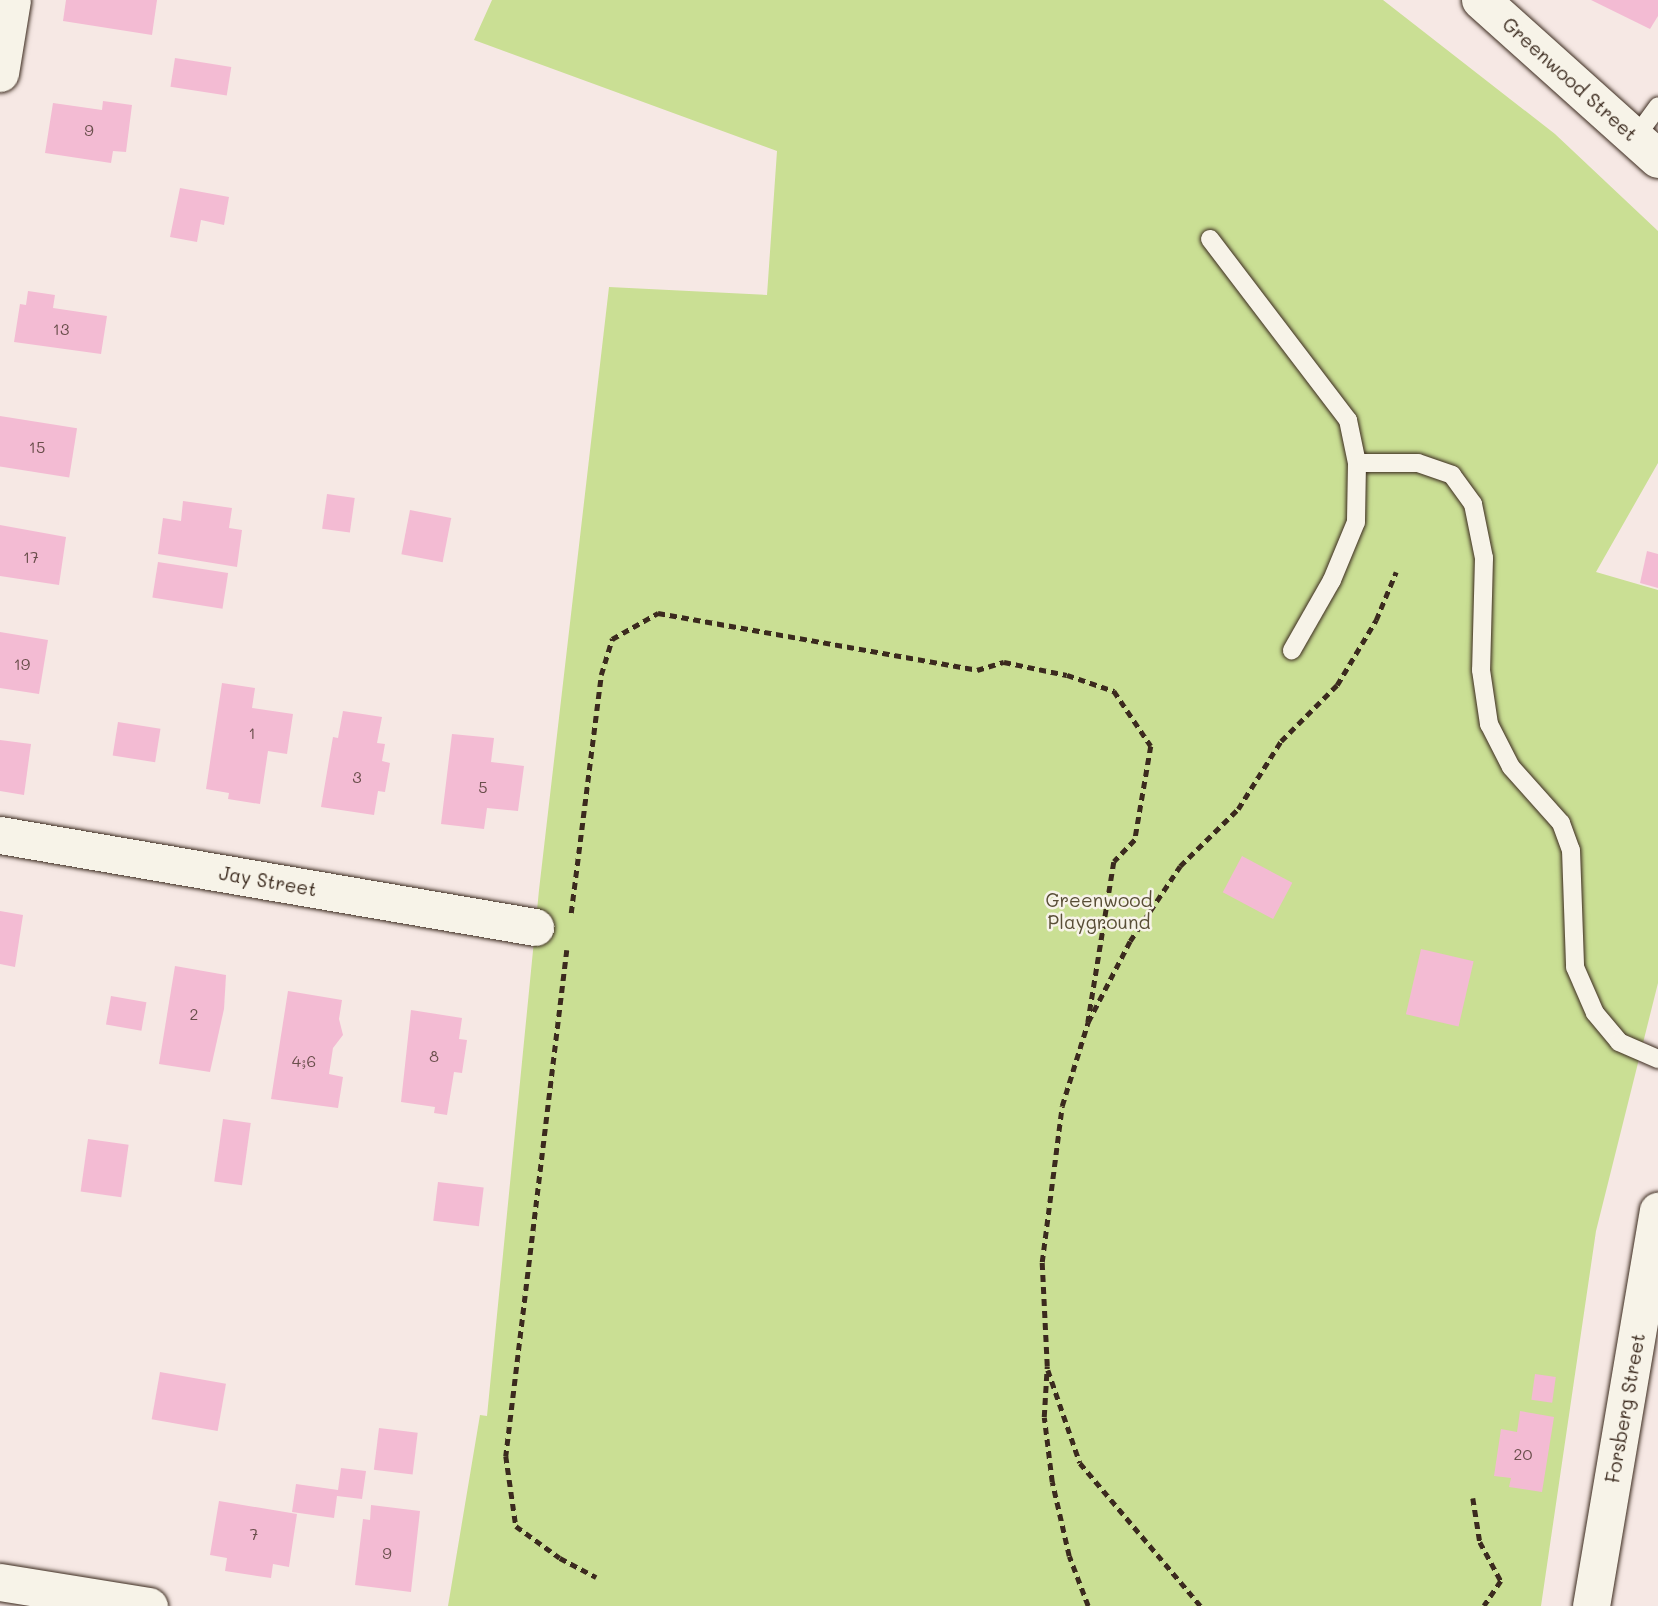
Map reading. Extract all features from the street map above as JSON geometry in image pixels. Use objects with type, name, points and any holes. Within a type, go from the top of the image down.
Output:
[{"type":"main road","name":"Greenwood Street","points":[[1481,0],[1647,148]]},
{"type":"street","points":[[0,73],[12,0]]},
{"type":"street","name":"Jay Street","points":[[0,835],[558,929]]},
{"type":"street","name":"Forsberg Street","points":[[1591,1606],[1658,1211]]},
{"type":"street","points":[[0,1582],[149,1606]]},
{"type":"lane","points":[[1647,148],[1658,106]]},
{"type":"lane","points":[[1210,239],[1348,420],[1357,463],[1356,522],[1332,580],[1292,650]]},
{"type":"lane","points":[[1357,463],[1418,463],[1452,475],[1473,504],[1484,558],[1481,670],[1489,724],[1511,767],[1560,823],[1571,850],[1575,967],[1595,1013],[1619,1042],[1658,1059]]},
{"type":"path","points":[[1088,1023],[1130,941],[1180,866],[1238,809],[1281,741],[1337,685],[1376,620],[1396,572]]},
{"type":"path","points":[[596,1577],[559,1558],[516,1526],[506,1456],[558,929],[601,675],[612,639],[659,613],[977,670],[1004,662],[1068,675],[1114,691],[1151,746],[1135,840],[1114,862],[1088,1023],[1062,1106],[1049,1185],[1042,1262],[1047,1366],[1044,1417],[1052,1482],[1069,1556],[1088,1606]]},
{"type":"path","points":[[1047,1366],[1080,1463],[1201,1606]]},
{"type":"path","points":[[1473,1498],[1480,1542],[1501,1581],[1484,1606]]},
{"type":"green space","name":"Greenwood Playground","points":[[492,0],[1383,0],[1555,134],[1658,231],[1658,463],[1596,572],[1658,590],[1658,983],[1596,1231],[1541,1606],[448,1606],[480,1415],[487,1416],[539,890],[609,287],[767,295],[777,151],[474,40]]},
{"type":"building","points":[[66,0],[157,0],[152,35],[63,21]]},
{"type":"building","points":[[1591,0],[1658,0],[1658,16],[1650,29]]},
{"type":"building","points":[[175,58],[231,67],[227,96],[170,87]]},
{"type":"building","points":[[103,101],[132,105],[126,152],[113,151],[111,163],[45,153],[53,103],[102,110]]},
{"type":"building","points":[[180,188],[229,197],[224,225],[201,220],[197,242],[170,237]]},
{"type":"building","points":[[28,291],[55,295],[53,308],[107,316],[101,354],[14,342],[20,304],[26,305]]},
{"type":"building","points":[[0,416],[77,428],[69,478],[0,467]]},
{"type":"building","points":[[327,494],[355,498],[350,533],[322,529]]},
{"type":"building","points":[[183,501],[232,508],[229,528],[242,530],[237,567],[158,554],[163,518],[181,521]]},
{"type":"building","points":[[410,510],[451,518],[443,562],[401,554]]},
{"type":"building","points":[[0,525],[66,537],[59,585],[0,576]]},
{"type":"building","points":[[1647,551],[1658,554],[1658,588],[1640,583]]},
{"type":"building","points":[[158,562],[228,573],[222,609],[152,598]]},
{"type":"building","points":[[0,632],[48,640],[39,694],[0,688]]},
{"type":"building","points":[[222,683],[255,688],[252,708],[293,714],[287,754],[268,751],[260,804],[228,799],[229,793],[206,789]]},
{"type":"building","points":[[343,711],[382,717],[377,743],[385,744],[382,761],[390,763],[385,792],[378,791],[374,815],[321,807],[333,737],[338,738]]},
{"type":"building","points":[[118,722],[160,729],[155,762],[113,756]]},
{"type":"building","points":[[452,734],[494,738],[491,762],[524,766],[518,811],[487,808],[484,829],[441,824]]},
{"type":"building","points":[[0,740],[31,744],[24,795],[0,791]]},
{"type":"building","points":[[1242,856],[1292,883],[1273,919],[1223,892]]},
{"type":"building","points":[[0,911],[23,915],[15,967],[0,964]]},
{"type":"building","points":[[1421,949],[1474,961],[1459,1026],[1406,1014]]},
{"type":"building","points":[[175,966],[226,975],[224,1009],[210,1072],[159,1064]]},
{"type":"building","points":[[288,991],[342,1000],[339,1019],[343,1035],[333,1048],[329,1074],[343,1077],[338,1108],[271,1099]]},
{"type":"building","points":[[111,996],[146,1002],[141,1031],[106,1025]]},
{"type":"building","points":[[411,1010],[462,1018],[459,1039],[467,1040],[462,1073],[454,1072],[447,1115],[434,1113],[435,1107],[401,1102]]},
{"type":"building","points":[[223,1119],[251,1123],[242,1185],[214,1181]]},
{"type":"building","points":[[88,1139],[129,1145],[121,1197],[81,1191]]},
{"type":"building","points":[[438,1182],[484,1188],[479,1226],[433,1221]]},
{"type":"building","points":[[160,1372],[226,1384],[218,1431],[152,1419]]},
{"type":"building","points":[[1535,1374],[1556,1377],[1552,1403],[1531,1400]]},
{"type":"building","points":[[1520,1411],[1554,1417],[1542,1492],[1509,1487],[1511,1478],[1494,1476],[1501,1429],[1517,1432]]},
{"type":"building","points":[[379,1428],[418,1433],[413,1474],[374,1470]]},
{"type":"building","points":[[341,1468],[366,1471],[362,1499],[337,1496],[334,1518],[292,1512],[296,1484],[338,1490]]},
{"type":"building","points":[[219,1501],[297,1514],[289,1567],[273,1564],[271,1578],[225,1571],[227,1558],[210,1555]]},
{"type":"building","points":[[371,1505],[420,1511],[411,1592],[355,1585],[363,1519],[370,1520]]}]
